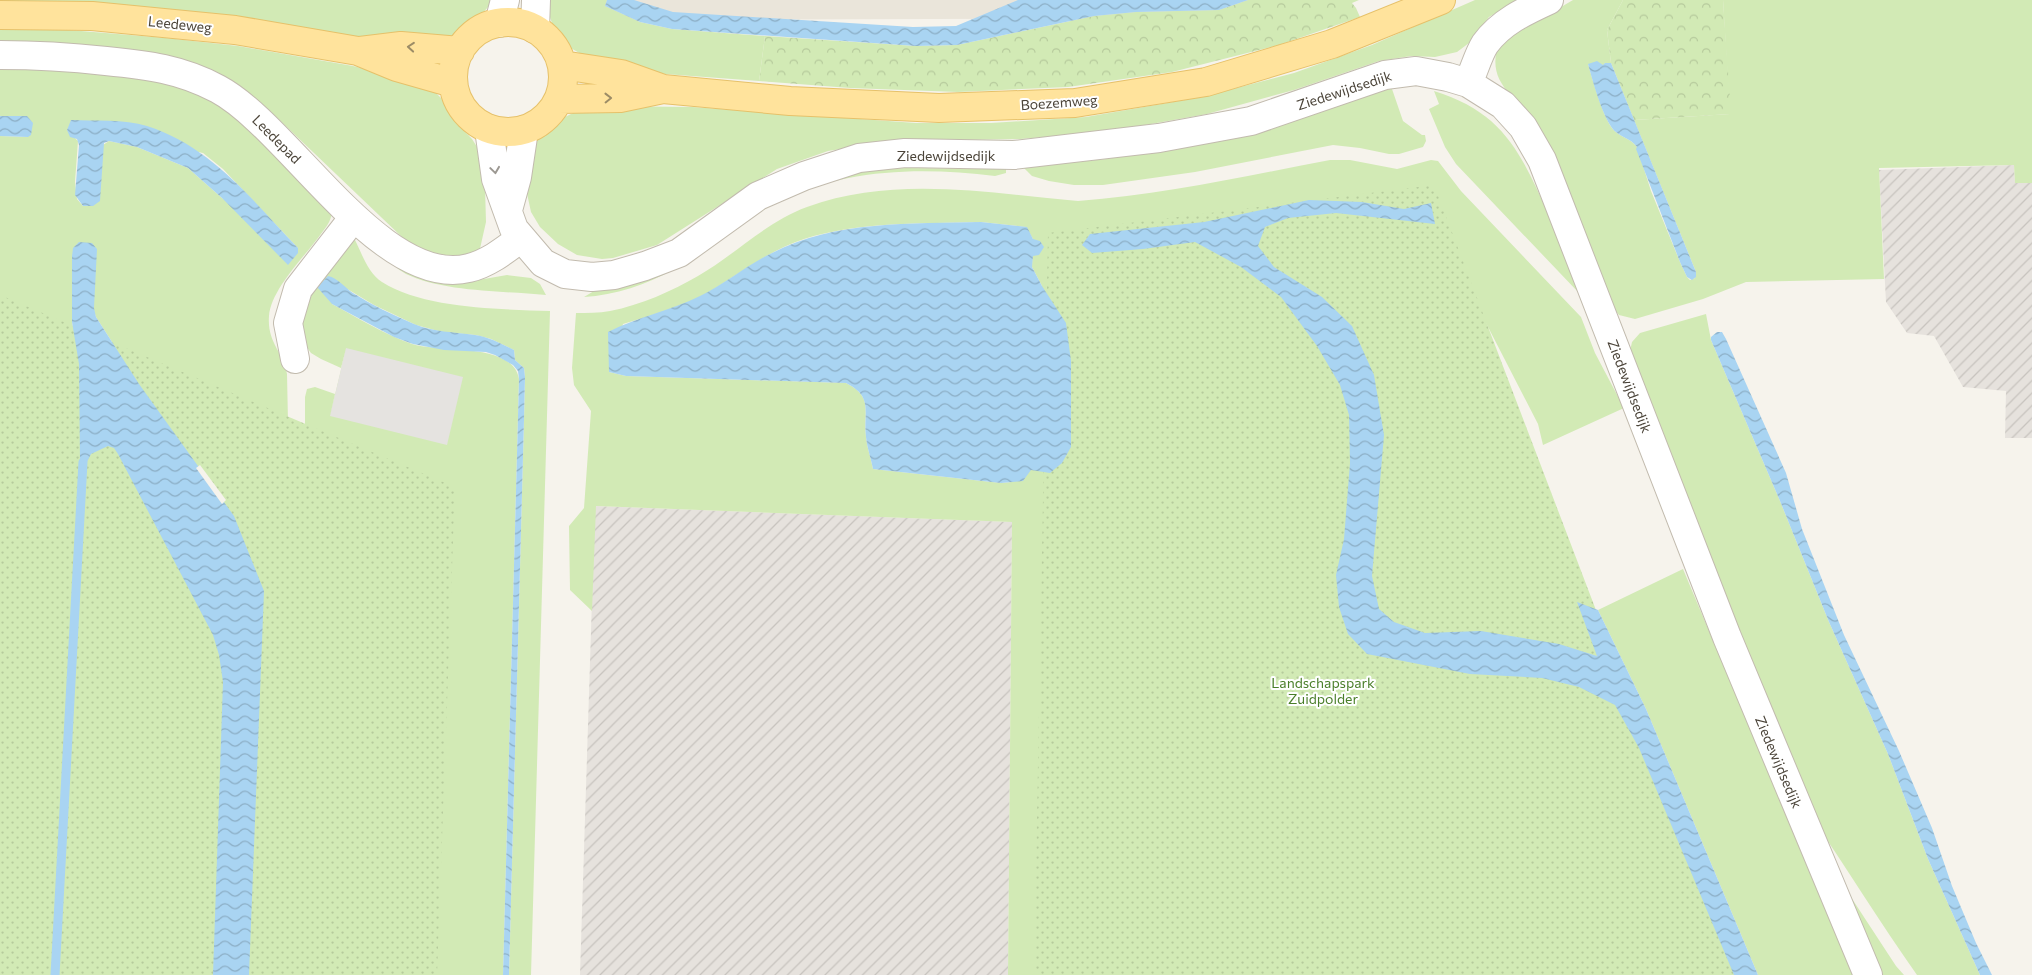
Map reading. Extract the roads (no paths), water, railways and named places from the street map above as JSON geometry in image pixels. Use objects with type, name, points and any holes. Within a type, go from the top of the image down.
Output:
[{"type":"main road","name":"Boezemweg","points":[[562,65],[620,74],[662,89],[790,101],[939,108],[1075,103],[1206,82],[1332,44],[1441,0]]},
{"type":"main road","points":[[502,11],[517,23],[535,29],[547,38],[557,50],[562,65],[564,82],[559,99],[550,113],[538,123],[524,130],[506,132],[489,129],[472,118],[460,103],[454,83],[454,67],[460,51],[470,38],[502,11]]},
{"type":"main road","name":"Leedeweg","points":[[0,15],[92,16],[226,29],[358,51],[397,67],[454,83]]},
{"type":"main road","name":"Leedeweg","points":[[358,51],[401,46],[460,51]]},
{"type":"main road","name":"Boezemweg","points":[[559,99],[620,98],[662,89]]},
{"type":"street","points":[[535,29],[536,0]]},
{"type":"street","points":[[1468,84],[1485,45],[1500,27],[1526,10],[1549,0]]},
{"type":"street","name":"Leedepad","points":[[0,55],[55,56],[156,66],[187,74],[220,90],[260,120],[371,233],[417,262],[441,270],[468,268],[495,258],[521,238]]},
{"type":"street","name":"Ziedewijdsedijk","points":[[489,129],[496,179],[514,229],[543,263],[565,274],[592,277],[614,275],[646,266],[680,252],[758,196],[804,176],[859,158],[905,153],[1014,156],[1159,138],[1251,121],[1375,78],[1416,71],[1448,77],[1468,84],[1502,105],[1523,127],[1542,160],[1726,637],[1868,975]]},
{"type":"street","points":[[508,210],[517,177],[524,130]]},
{"type":"street","points":[[295,359],[288,323],[298,288],[354,217]]},
{"type":"water","points":[[607,0],[634,0],[673,12],[913,27],[956,26],[1018,0],[1248,0],[1219,10],[1136,12],[1094,16],[957,45],[916,46],[672,29],[640,22],[605,6]]},
{"type":"water","points":[[1597,61],[1603,65],[1611,63],[1696,272],[1696,277],[1692,280],[1687,277],[1680,262],[1636,149],[1637,147],[1614,131],[1604,114],[1588,64]]},
{"type":"water","points":[[0,116],[27,116],[33,123],[31,135],[28,137],[0,136]]},
{"type":"water","points":[[71,120],[119,121],[147,126],[170,135],[191,147],[230,177],[298,248],[298,253],[288,265],[222,198],[188,168],[137,147],[109,141],[104,143],[100,201],[93,206],[83,206],[75,195],[79,145],[77,139],[70,137],[67,130]]},
{"type":"water","points":[[1309,200],[1362,202],[1404,209],[1431,203],[1435,224],[1336,213],[1288,218],[1265,227],[1258,246],[1274,267],[1322,297],[1352,326],[1374,375],[1384,435],[1372,576],[1379,609],[1394,622],[1425,633],[1481,631],[1559,644],[1597,656],[1577,602],[1598,610],[1646,709],[1758,975],[1734,975],[1639,748],[1615,705],[1579,687],[1542,678],[1470,674],[1367,654],[1348,634],[1339,607],[1336,575],[1344,539],[1350,463],[1349,415],[1340,385],[1317,346],[1281,297],[1241,267],[1195,242],[1092,253],[1082,245],[1090,234],[1204,222]]},
{"type":"water","points":[[981,222],[1027,227],[1033,239],[1040,241],[1044,247],[1039,255],[1033,256],[1032,267],[1066,323],[1071,361],[1071,447],[1062,463],[1050,473],[1031,470],[1023,481],[1001,483],[873,469],[865,428],[864,400],[855,388],[846,383],[626,376],[609,372],[608,332],[700,296],[763,258],[796,242],[848,229],[874,226]]},
{"type":"water","points":[[79,242],[92,243],[97,249],[94,308],[96,317],[139,384],[234,516],[264,591],[249,975],[213,975],[223,682],[219,655],[213,635],[114,448],[108,446],[91,454],[87,462],[80,462],[79,364],[72,322],[72,256],[73,248]]},
{"type":"water","points":[[328,276],[368,302],[414,324],[437,330],[480,336],[500,343],[514,350],[515,360],[524,368],[509,975],[503,975],[518,371],[513,365],[486,352],[444,350],[413,344],[394,337],[332,304],[317,287]]},
{"type":"water","points":[[1717,332],[1722,332],[1726,339],[1786,473],[1802,529],[1844,635],[1899,751],[1932,828],[1952,886],[1992,975],[1980,975],[1928,859],[1888,754],[1829,622],[1780,501],[1711,340],[1711,337]]},
{"type":"waterway","points":[[55,975],[83,462]]},
{"type":"park label","name":"Landschapspark Zuidpolder","points":[[1323,690]]}]
